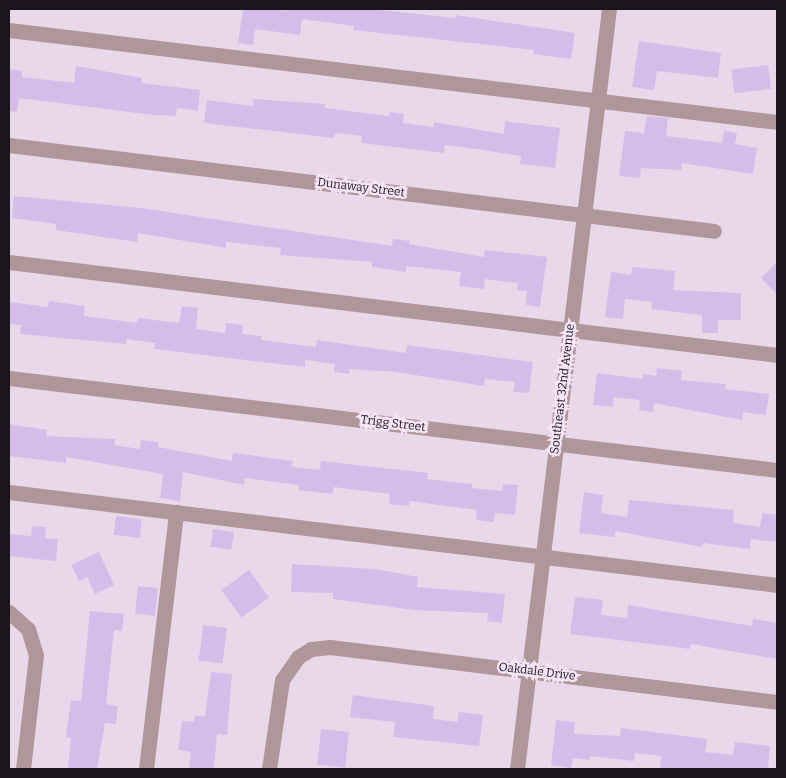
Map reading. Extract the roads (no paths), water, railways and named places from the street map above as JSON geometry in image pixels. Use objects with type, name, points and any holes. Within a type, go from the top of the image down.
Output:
[{"type":"street","name":"Southeast 32nd Avenue","points":[[517,769],[609,9]]},
{"type":"street","points":[[9,30],[777,122]]},
{"type":"street","name":"Dunaway Street","points":[[9,145],[714,231]]},
{"type":"street","points":[[9,262],[777,355]]},
{"type":"street","name":"Trigg Street","points":[[9,378],[777,470]]},
{"type":"street","points":[[9,492],[542,555],[777,585]]},
{"type":"street","points":[[146,769],[176,512]]},
{"type":"street","points":[[15,616],[36,655],[23,769]]},
{"type":"street","name":"Oakdale Drive","points":[[270,769],[278,694],[298,657],[311,649],[330,646],[777,702]]}]
